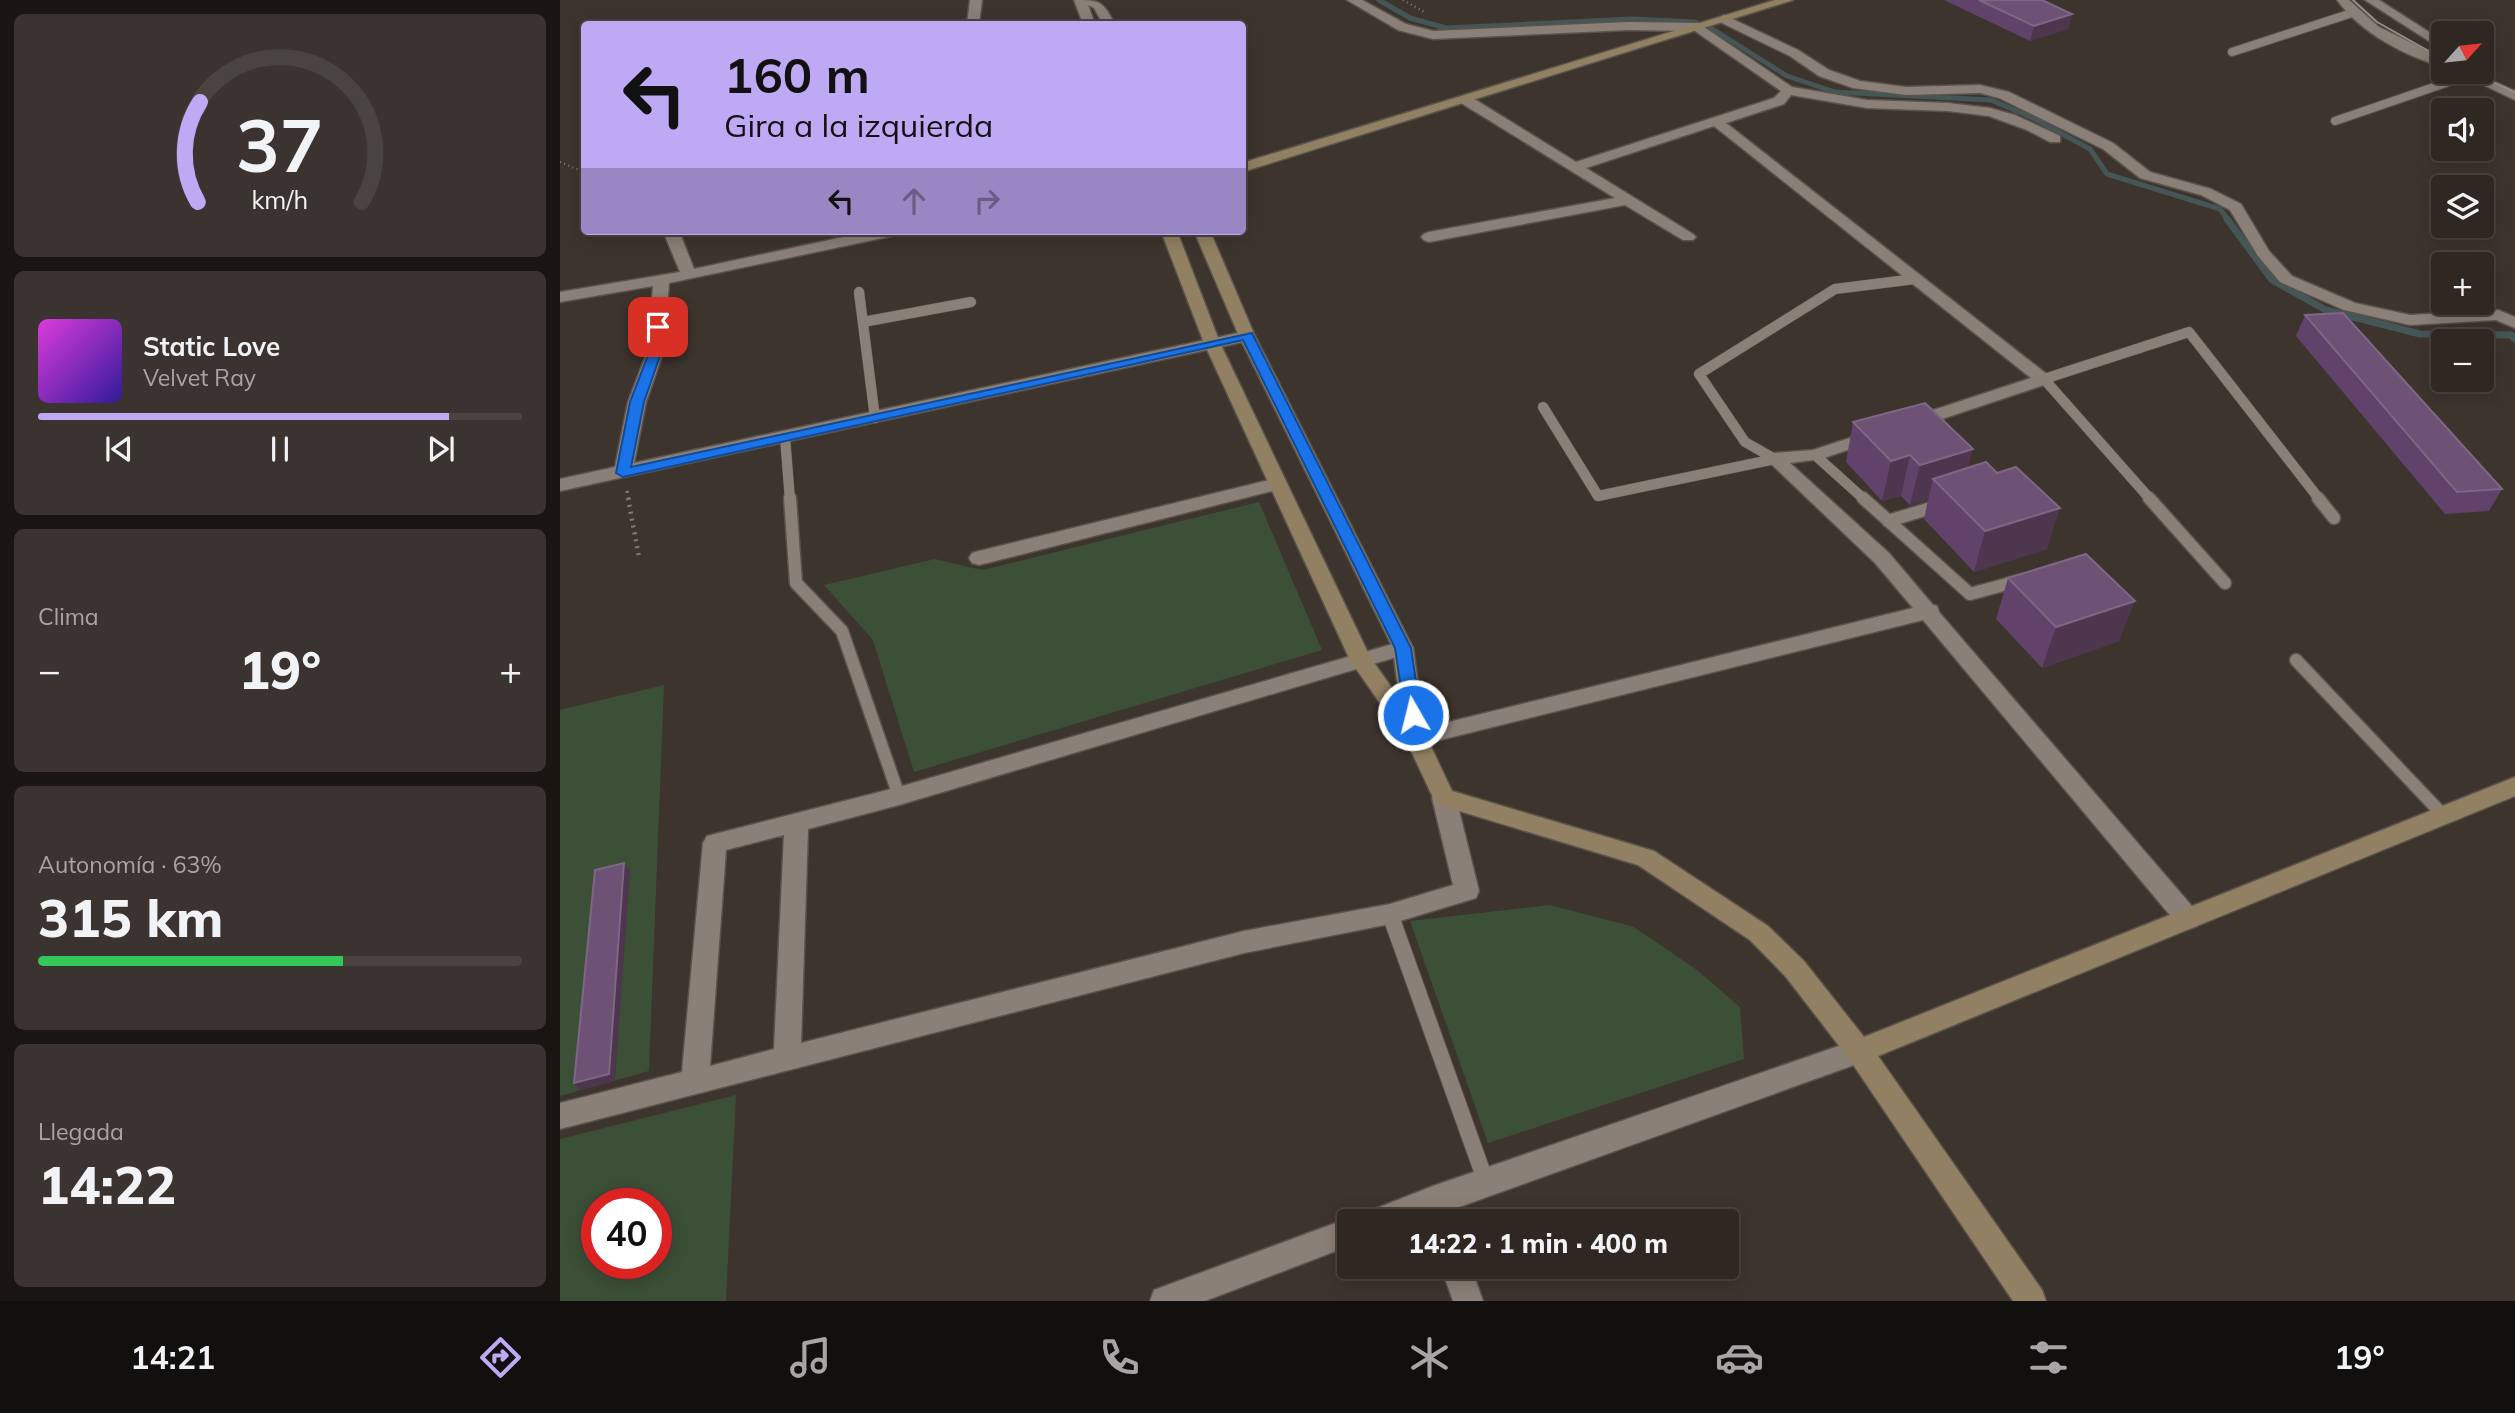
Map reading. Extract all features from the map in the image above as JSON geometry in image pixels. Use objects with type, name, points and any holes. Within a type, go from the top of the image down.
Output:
[{"type":"street","points":[[973,21],[976,0]]},
{"type":"street","points":[[1083,0],[1088,21]]},
{"type":"street","points":[[1083,0],[1099,5],[1107,21]]},
{"type":"street","points":[[1353,0],[1402,27],[1433,35],[1708,25],[1794,53],[1824,72],[1858,85],[1906,91],[1980,89],[2004,95],[2108,146],[2145,175],[2206,192],[2236,207],[2263,253],[2286,279],[2350,307],[2410,320],[2498,315],[2515,323]]},
{"type":"street","points":[[1246,167],[1787,0]]},
{"type":"street","points":[[2343,0],[2352,13],[2374,29],[2431,56]]},
{"type":"street","points":[[2371,0],[2431,39]]},
{"type":"street","points":[[1708,25],[1788,90],[1876,105],[1963,106],[2002,114],[2035,126],[2055,139]]},
{"type":"street","points":[[2489,84],[2515,96]]},
{"type":"street","points":[[1575,167],[1779,101],[1788,90]]},
{"type":"street","points":[[1466,100],[1688,237]]},
{"type":"street","points":[[1717,122],[2044,379]]},
{"type":"street","points":[[1429,237],[1627,200]]},
{"type":"street","points":[[673,235],[689,275]]},
{"type":"street","points":[[560,297],[689,275],[874,235]]},
{"type":"street","points":[[560,1116],[1244,942],[1390,914],[1467,891],[1444,798],[1416,738],[1361,660],[1212,343],[1171,235]]},
{"type":"street","points":[[1204,235],[1247,336],[1403,648],[1416,738]]},
{"type":"street","points":[[623,473],[637,402],[656,350],[661,279]]},
{"type":"street","points":[[560,485],[1247,336]]},
{"type":"street","points":[[1775,459],[1815,455],[2044,379]]},
{"type":"street","points":[[1775,459],[1882,558],[1930,611],[2188,919]]},
{"type":"street","points":[[979,558],[1277,484]]},
{"type":"street","points":[[1416,738],[1930,611]]},
{"type":"street","points":[[695,1081],[715,843],[899,796],[1403,648]]},
{"type":"street","points":[[1440,1209],[1486,1182],[1859,1051],[2515,786]]},
{"type":"street","points":[[1444,798],[1646,858],[1759,933],[1795,968],[1859,1051],[2031,1301]]},
{"type":"street","points":[[787,1058],[796,824]]},
{"type":"street","points":[[1165,1301],[1337,1236]]},
{"type":"street","points":[[1460,1279],[1468,1301]]},
{"type":"lane","points":[[2232,52],[2352,13]]},
{"type":"lane","points":[[2335,121],[2436,84]]},
{"type":"lane","points":[[1775,459],[1745,442],[1699,374],[1836,289],[1916,279]]},
{"type":"lane","points":[[859,292],[875,418]]},
{"type":"lane","points":[[863,322],[971,302]]},
{"type":"lane","points":[[2225,583],[2044,379],[2189,332],[2334,518]]},
{"type":"lane","points":[[1543,407],[1598,496],[1775,459]]},
{"type":"lane","points":[[785,437],[796,583],[842,631],[899,796]]},
{"type":"lane","points":[[1815,455],[1970,594],[2032,578]]},
{"type":"lane","points":[[1888,521],[1949,502]]},
{"type":"lane","points":[[2296,660],[2443,815]]},
{"type":"lane","points":[[1390,914],[1486,1182]]},
{"type":"path","points":[[560,162],[581,172]]},
{"type":"path","points":[[623,473],[639,557]]},
{"type":"green space","points":[[1259,502],[1322,650],[914,772],[873,640],[824,585],[935,559],[982,570]]},
{"type":"green space","points":[[664,685],[649,1071],[560,1096],[560,710]]},
{"type":"green space","points":[[1550,905],[1634,927],[1697,970],[1740,1007],[1744,1059],[1488,1143],[1410,921]]},
{"type":"green space","points":[[736,1095],[726,1301],[560,1301],[560,1139]]},
{"type":"building","points":[[1979,0],[2042,0],[2072,14],[2034,26]]},
{"type":"building","points":[[2343,313],[2502,489],[2457,492],[2305,315]]},
{"type":"building","points":[[1925,403],[1973,449],[1920,465],[1910,455],[1891,461],[1853,422]]},
{"type":"building","points":[[1986,462],[1997,473],[2016,467],[2060,508],[1985,531],[1933,479]]},
{"type":"building","points":[[2086,554],[2135,601],[2056,627],[2008,578]]},
{"type":"building","points":[[624,863],[609,1074],[574,1083],[595,870]]},
{"type":"waterway","points":[[1379,0],[1410,18],[1446,28],[1632,19],[1695,22],[1714,30],[1787,76],[1835,92],[1991,100],[2035,119],[2090,149],[2107,174],[2220,209],[2229,221]]},
{"type":"waterway","points":[[2227,219],[2272,280],[2326,310],[2420,334],[2511,335],[2515,339]]},
{"type":"tram line","points":[[2353,0],[2377,22],[2431,52]]},
{"type":"tram line","points":[[2494,82],[2515,92]]},
{"type":"route","points":[[658,327],[656,350],[637,402],[623,473],[1247,336],[1403,648],[1413,715]]}]
